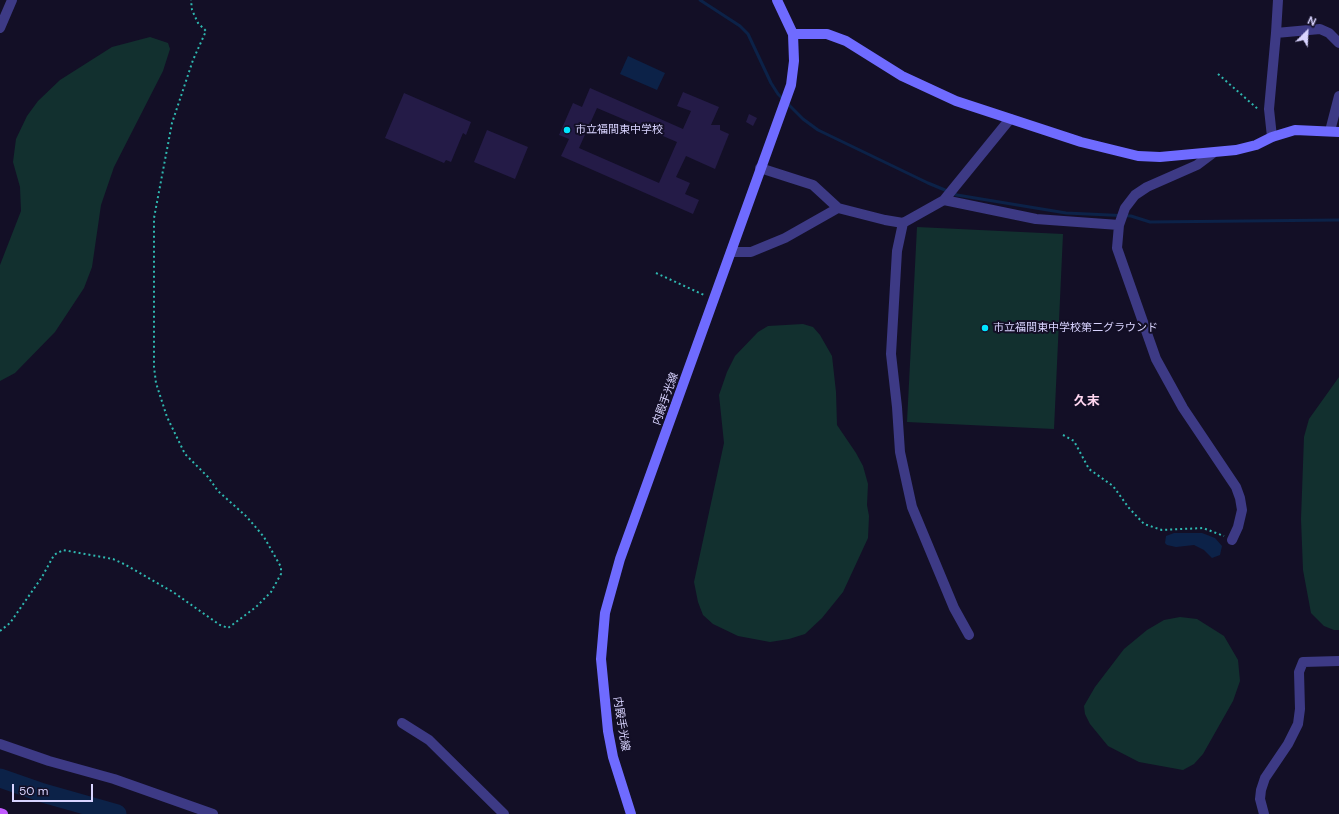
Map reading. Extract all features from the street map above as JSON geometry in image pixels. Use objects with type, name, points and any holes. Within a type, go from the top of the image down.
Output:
[{"type":"main road","name":"内殿手光線","points":[[631,814],[608,731],[601,659],[605,613],[620,559],[791,85],[794,61],[793,34],[777,0]]},
{"type":"main road","points":[[793,34],[827,34],[833,36],[846,41],[902,76],[927,89],[956,101],[1115,152],[1138,156],[1160,157],[1213,153],[1256,145],[1272,137],[1295,130],[1335,131]]},
{"type":"street","points":[[0,28],[12,0]]},
{"type":"street","points":[[1272,137],[1269,120],[1278,0]]},
{"type":"street","points":[[1276,33],[1320,29],[1329,33],[1339,43]]},
{"type":"street","points":[[1335,131],[1339,96]]},
{"type":"street","points":[[760,168],[813,185],[838,208],[903,223],[944,200],[1010,119]]},
{"type":"street","points":[[1213,153],[1197,165],[1147,187],[1135,195],[1125,208],[1119,225],[1116,248],[1156,360],[1183,408],[1236,487],[1242,510],[1238,526],[1232,540]]},
{"type":"street","points":[[944,200],[1036,219],[1119,225]]},
{"type":"street","points":[[731,252],[751,252],[772,244],[838,208]]},
{"type":"street","points":[[903,223],[897,251],[891,354],[900,452],[912,507],[954,608],[969,635]]},
{"type":"street","points":[[1264,814],[1260,799],[1265,778],[1288,744],[1298,724],[1300,710],[1299,672],[1303,662],[1339,661]]},
{"type":"street","points":[[402,723],[429,740],[504,814]]},
{"type":"street","points":[[0,744],[49,761],[114,779],[213,814]]},
{"type":"path","points":[[0,631],[10,624],[42,577],[54,555],[63,550],[113,559],[124,564],[173,592],[220,625],[228,628],[246,616],[274,589],[281,574],[281,567],[264,537],[247,517],[218,491],[208,477],[185,454],[167,417],[156,383],[154,360],[154,218],[172,123],[194,60],[206,31],[198,23],[192,10],[191,0]]},
{"type":"path","points":[[1218,74],[1269,120]]},
{"type":"path","points":[[656,273],[714,300]]},
{"type":"path","points":[[1063,435],[1074,442],[1089,469],[1113,486],[1129,508],[1144,524],[1162,530],[1203,528],[1211,530],[1232,540]]},
{"type":"green space","points":[[150,37],[168,43],[170,49],[163,71],[114,167],[101,205],[92,267],[84,288],[55,332],[15,373],[0,381],[0,265],[21,211],[20,187],[13,162],[16,139],[27,116],[38,101],[60,80],[112,47]]},
{"type":"green space","name":"市立福間東中学校第二グラウンド","points":[[917,227],[1063,234],[1054,429],[907,422]]},
{"type":"green space","points":[[803,324],[813,327],[820,335],[832,356],[836,392],[837,425],[863,466],[868,484],[868,538],[843,592],[822,618],[805,634],[789,639],[770,642],[738,636],[713,624],[703,615],[698,602],[694,582],[724,443],[719,395],[727,372],[735,356],[758,332],[768,326]]},
{"type":"green space","points":[[1339,377],[1339,630],[1334,630],[1324,626],[1311,613],[1303,570],[1301,519],[1304,437],[1309,419]]},
{"type":"green space","points":[[1180,617],[1197,619],[1224,636],[1238,660],[1240,681],[1233,701],[1203,754],[1194,764],[1183,770],[1139,762],[1108,746],[1090,724],[1085,714],[1084,706],[1095,687],[1124,649],[1147,630],[1164,620]]},
{"type":"water","points":[[628,56],[665,73],[657,90],[620,74]]},
{"type":"water","points":[[1174,533],[1202,533],[1215,538],[1222,546],[1220,555],[1212,558],[1204,550],[1194,545],[1176,547],[1167,545],[1165,543],[1166,536]]},
{"type":"building","points":[[590,88],[683,129],[691,111],[677,106],[683,92],[719,107],[711,125],[720,125],[720,130],[729,134],[715,169],[686,156],[676,177],[690,183],[685,194],[699,200],[693,214],[561,156],[569,139],[559,135],[573,103],[582,107]],"holes":[[[597,108],[677,142],[659,183],[579,148]]]},
{"type":"building","points":[[404,93],[471,122],[466,135],[463,133],[451,162],[446,160],[444,163],[385,138]]},
{"type":"building","points":[[749,114],[757,118],[753,126],[746,122]]},
{"type":"building","points":[[487,130],[528,147],[515,179],[474,162]]},
{"type":"waterway","points":[[700,0],[740,26],[748,34],[771,83],[778,94],[803,119],[818,130],[928,183],[957,195],[1066,213],[1131,216],[1150,222],[1339,220]]},
{"type":"waterway","points":[[0,778],[43,793],[117,814]]},
{"type":"place","name":"市立福間東中学校","points":[[567,130]]},
{"type":"place","name":"市立福間東中学校第二グラウンド","points":[[985,328]]},
{"type":"district","name":"久末","points":[[1087,402]]}]
